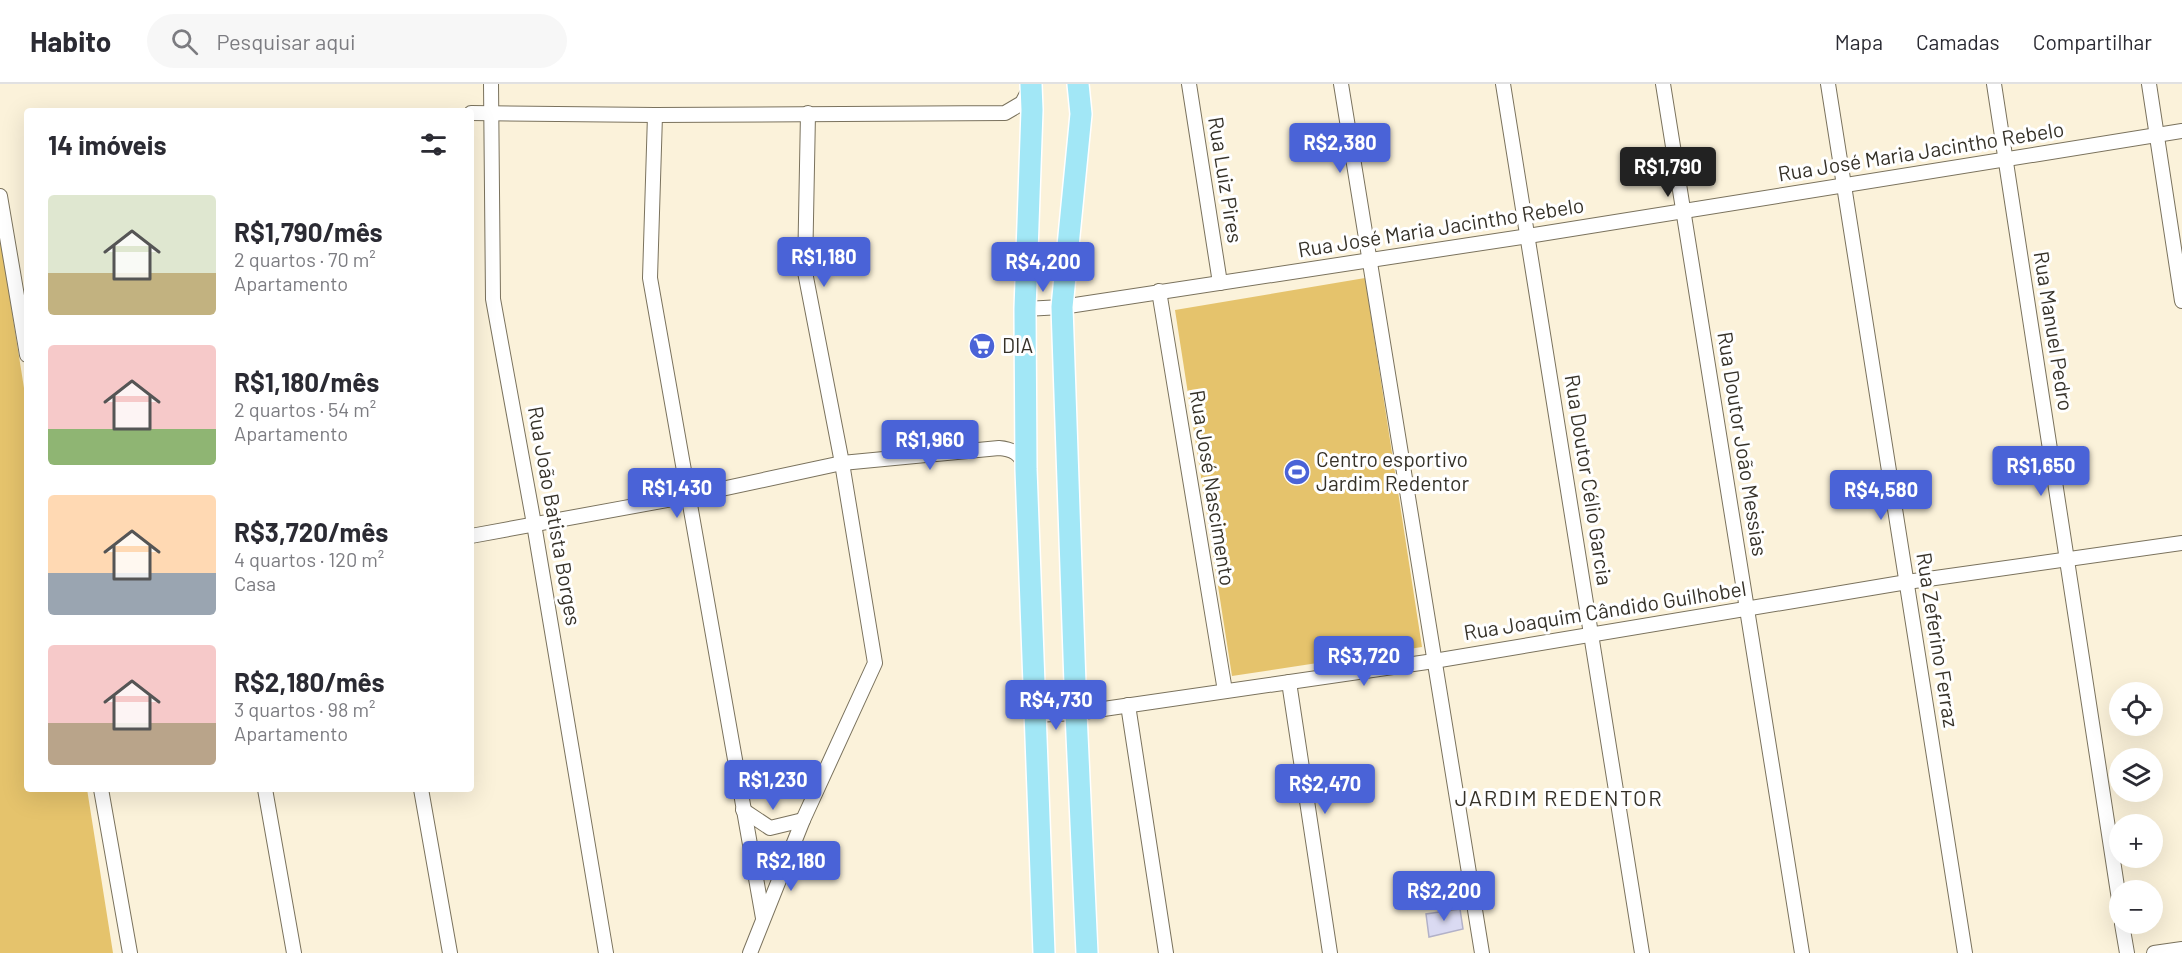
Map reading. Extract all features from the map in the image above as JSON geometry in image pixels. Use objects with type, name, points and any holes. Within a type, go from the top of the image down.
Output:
[{"type":"main road","points":[[1078,84],[1081,114],[1062,307],[1087,953]]},
{"type":"main road","points":[[1031,85],[1025,309],[1026,469],[1044,953]]},
{"type":"street","name":"Rua João Batista Borges","points":[[491,84],[494,299],[606,953]]},
{"type":"street","name":"Rua Luiz Pires","points":[[1189,84],[1220,283]]},
{"type":"street","points":[[1341,84],[1482,953]]},
{"type":"street","name":"Rua Doutor Célio Garcia","points":[[1503,84],[1642,953]]},
{"type":"street","name":"Rua Doutor João Messias","points":[[1663,84],[1802,953]]},
{"type":"street","name":"Rua Zeferino Ferraz","points":[[1828,84],[1965,953]]},
{"type":"street","name":"Rua Manuel Pedro","points":[[1994,84],[2116,880]]},
{"type":"street","points":[[2149,84],[2182,301]]},
{"type":"street","points":[[474,113],[655,115],[1005,113],[1022,103],[1031,85]]},
{"type":"street","points":[[750,953],[803,820],[875,663],[842,463],[805,272],[808,113]]},
{"type":"street","points":[[655,115],[650,278],[764,918]]},
{"type":"street","name":"Rua José Maria Jacintho Rebelo","points":[[1025,309],[1062,307],[1528,237],[2182,131]]},
{"type":"street","points":[[0,196],[24,337]]},
{"type":"street","name":"Rua José Nascimento","points":[[1159,291],[1225,692]]},
{"type":"street","points":[[474,535],[689,496],[842,463],[999,448],[1017,453],[1026,469]]},
{"type":"street","name":"Rua Joaquim Cândido Guilhobel","points":[[1034,715],[1076,713],[1434,661],[1907,582],[2182,543]]},
{"type":"street","points":[[1289,682],[1330,953]]},
{"type":"street","points":[[1128,705],[1166,953]]},
{"type":"street","points":[[102,792],[131,950]]},
{"type":"street","points":[[266,792],[294,953]]},
{"type":"street","points":[[422,792],[450,953]]},
{"type":"street","points":[[743,810],[770,828],[803,820]]},
{"type":"street","points":[[2124,934],[2127,953]]},
{"type":"street","points":[[2154,953],[2182,949]]},
{"type":"shaded area","points":[[0,236],[24,388],[24,792],[87,792],[113,953],[0,953]]},
{"type":"shaded area","name":"Centro esportivo Jardim Redentor","points":[[1365,278],[1422,647],[1232,676],[1175,310]]},
{"type":"building","points":[[1460,909],[1463,929],[1429,937],[1426,914]]},
{"type":"place","name":"DIA","points":[[982,346]]},
{"type":"place","name":"Centro esportivo Jardim Redentor","points":[[1297,472]]},
{"type":"district","name":"JARDIM REDENTOR","points":[[1559,798]]}]
